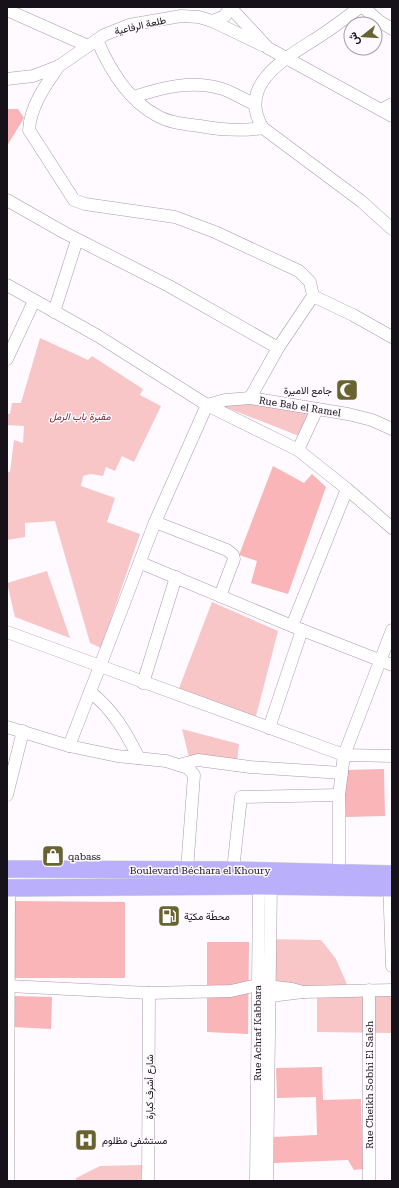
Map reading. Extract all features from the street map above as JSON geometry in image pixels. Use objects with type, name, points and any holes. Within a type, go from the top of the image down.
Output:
[{"type":"highway","name":"Boulevard Béchara el Khoury","points":[[7,869],[339,872],[390,881]]},
{"type":"highway","name":"Boulevard Béchara el Khoury","points":[[8,888],[265,886],[390,881]]},
{"type":"street","points":[[212,21],[225,16],[230,7],[268,48],[285,58],[387,107],[392,116]]},
{"type":"street","points":[[392,29],[361,7],[285,58],[262,82],[255,104],[258,119],[263,128],[361,201],[392,229]]},
{"type":"street","points":[[7,10],[92,43],[112,72],[134,97],[156,115],[181,124],[226,130],[263,128]]},
{"type":"street","name":"طلعة الرفاعية","points":[[7,79],[33,76],[59,66],[92,43],[118,29],[159,19],[182,16],[199,17],[212,21],[268,48]]},
{"type":"street","points":[[59,66],[47,83],[29,117],[29,130],[74,200],[85,204],[175,217],[215,232],[299,271],[310,282],[313,296],[278,348],[250,398]]},
{"type":"street","points":[[134,97],[165,88],[201,85],[218,87],[255,104]]},
{"type":"street","points":[[7,200],[77,240],[169,286],[278,348]]},
{"type":"street","points":[[54,312],[77,240]]},
{"type":"street","points":[[7,284],[34,301],[98,336],[207,405],[298,450],[347,489],[392,528]]},
{"type":"street","points":[[313,296],[353,314],[392,337]]},
{"type":"street","points":[[7,359],[34,301]]},
{"type":"street","name":"Rue Bab el Ramel","points":[[207,405],[225,400],[250,398],[354,415],[372,420],[392,429]]},
{"type":"street","points":[[69,746],[141,563],[155,522],[207,405]]},
{"type":"street","points":[[298,450],[318,409]]},
{"type":"street","points":[[269,728],[297,628],[347,489]]},
{"type":"street","points":[[155,522],[227,550],[233,555],[234,559],[220,596]]},
{"type":"street","points":[[141,563],[297,628],[392,665]]},
{"type":"street","points":[[143,683],[176,577]]},
{"type":"street","points":[[339,872],[339,795],[344,755],[379,659],[392,630]]},
{"type":"street","points":[[7,632],[143,683],[344,755],[392,756]]},
{"type":"street","points":[[90,692],[102,701],[113,713],[139,758]]},
{"type":"street","points":[[7,727],[69,746],[117,756],[166,761],[188,768],[194,775],[187,870]]},
{"type":"street","points":[[7,795],[23,731]]},
{"type":"street","points":[[179,765],[198,760],[250,767],[342,773]]},
{"type":"street","points":[[233,870],[241,797],[339,795]]},
{"type":"street","points":[[390,881],[392,966]]},
{"type":"street","name":"Rue Achraf Kabbara","points":[[256,1181],[263,991],[265,886]]},
{"type":"street","points":[[8,888],[8,1181]]},
{"type":"street","points":[[8,986],[149,993],[392,990]]},
{"type":"street","name":"Rue Cheikh Sobhi El Saleh","points":[[369,990],[369,1181]]},
{"type":"street","name":"Rue Achraf Kabbara","points":[[263,991],[266,1181]]},
{"type":"street","name":"شارع أشرف كبارة","points":[[148,1181],[149,993]]},
{"type":"green space","name":"مقبرة باب الرمل","points":[[40,338],[88,360],[92,356],[143,389],[140,395],[161,406],[134,462],[122,456],[115,471],[106,467],[103,476],[91,474],[83,476],[81,486],[115,498],[107,522],[140,534],[101,648],[90,643],[55,521],[25,523],[25,537],[7,540],[7,472],[10,472],[14,440],[23,443],[24,426],[7,425],[7,414],[10,414],[12,403],[21,403]]},
{"type":"green space","points":[[226,401],[309,412],[299,436],[225,407]]},
{"type":"green space","points":[[47,571],[70,638],[15,617],[7,583]]},
{"type":"green space","points":[[212,602],[278,631],[254,724],[176,696]]},
{"type":"green space","points":[[182,729],[239,744],[237,762],[189,757]]},
{"type":"green space","points":[[263,939],[321,940],[336,959],[349,989],[392,994],[392,1033],[317,1032],[317,992],[264,991]]},
{"type":"green space","points":[[142,1165],[141,1181],[76,1181],[76,1178],[100,1166]]},
{"type":"shaded area","points":[[7,109],[18,109],[24,118],[7,146]]},
{"type":"shaded area","points":[[273,466],[304,483],[312,474],[326,487],[288,594],[251,583],[257,561],[239,555]]},
{"type":"shaded area","points":[[384,769],[385,816],[346,817],[344,770]]},
{"type":"shaded area","points":[[13,901],[125,902],[125,978],[13,978]]},
{"type":"shaded area","points":[[207,942],[249,942],[248,1034],[207,1032]]},
{"type":"shaded area","points":[[14,996],[52,997],[51,1029],[13,1027]]},
{"type":"shaded area","points":[[322,1067],[323,1100],[361,1099],[363,1169],[354,1170],[348,1160],[274,1163],[273,1137],[317,1135],[316,1097],[277,1098],[276,1068]]},
{"type":"place","name":"جامع الاميرة","points":[[347,390]]},
{"type":"place","name":"qabass","points":[[53,856]]},
{"type":"place","name":"محطّة مكيّة","points":[[169,916]]},
{"type":"place","name":"مستشفى مظلوم","points":[[86,1140]]}]
